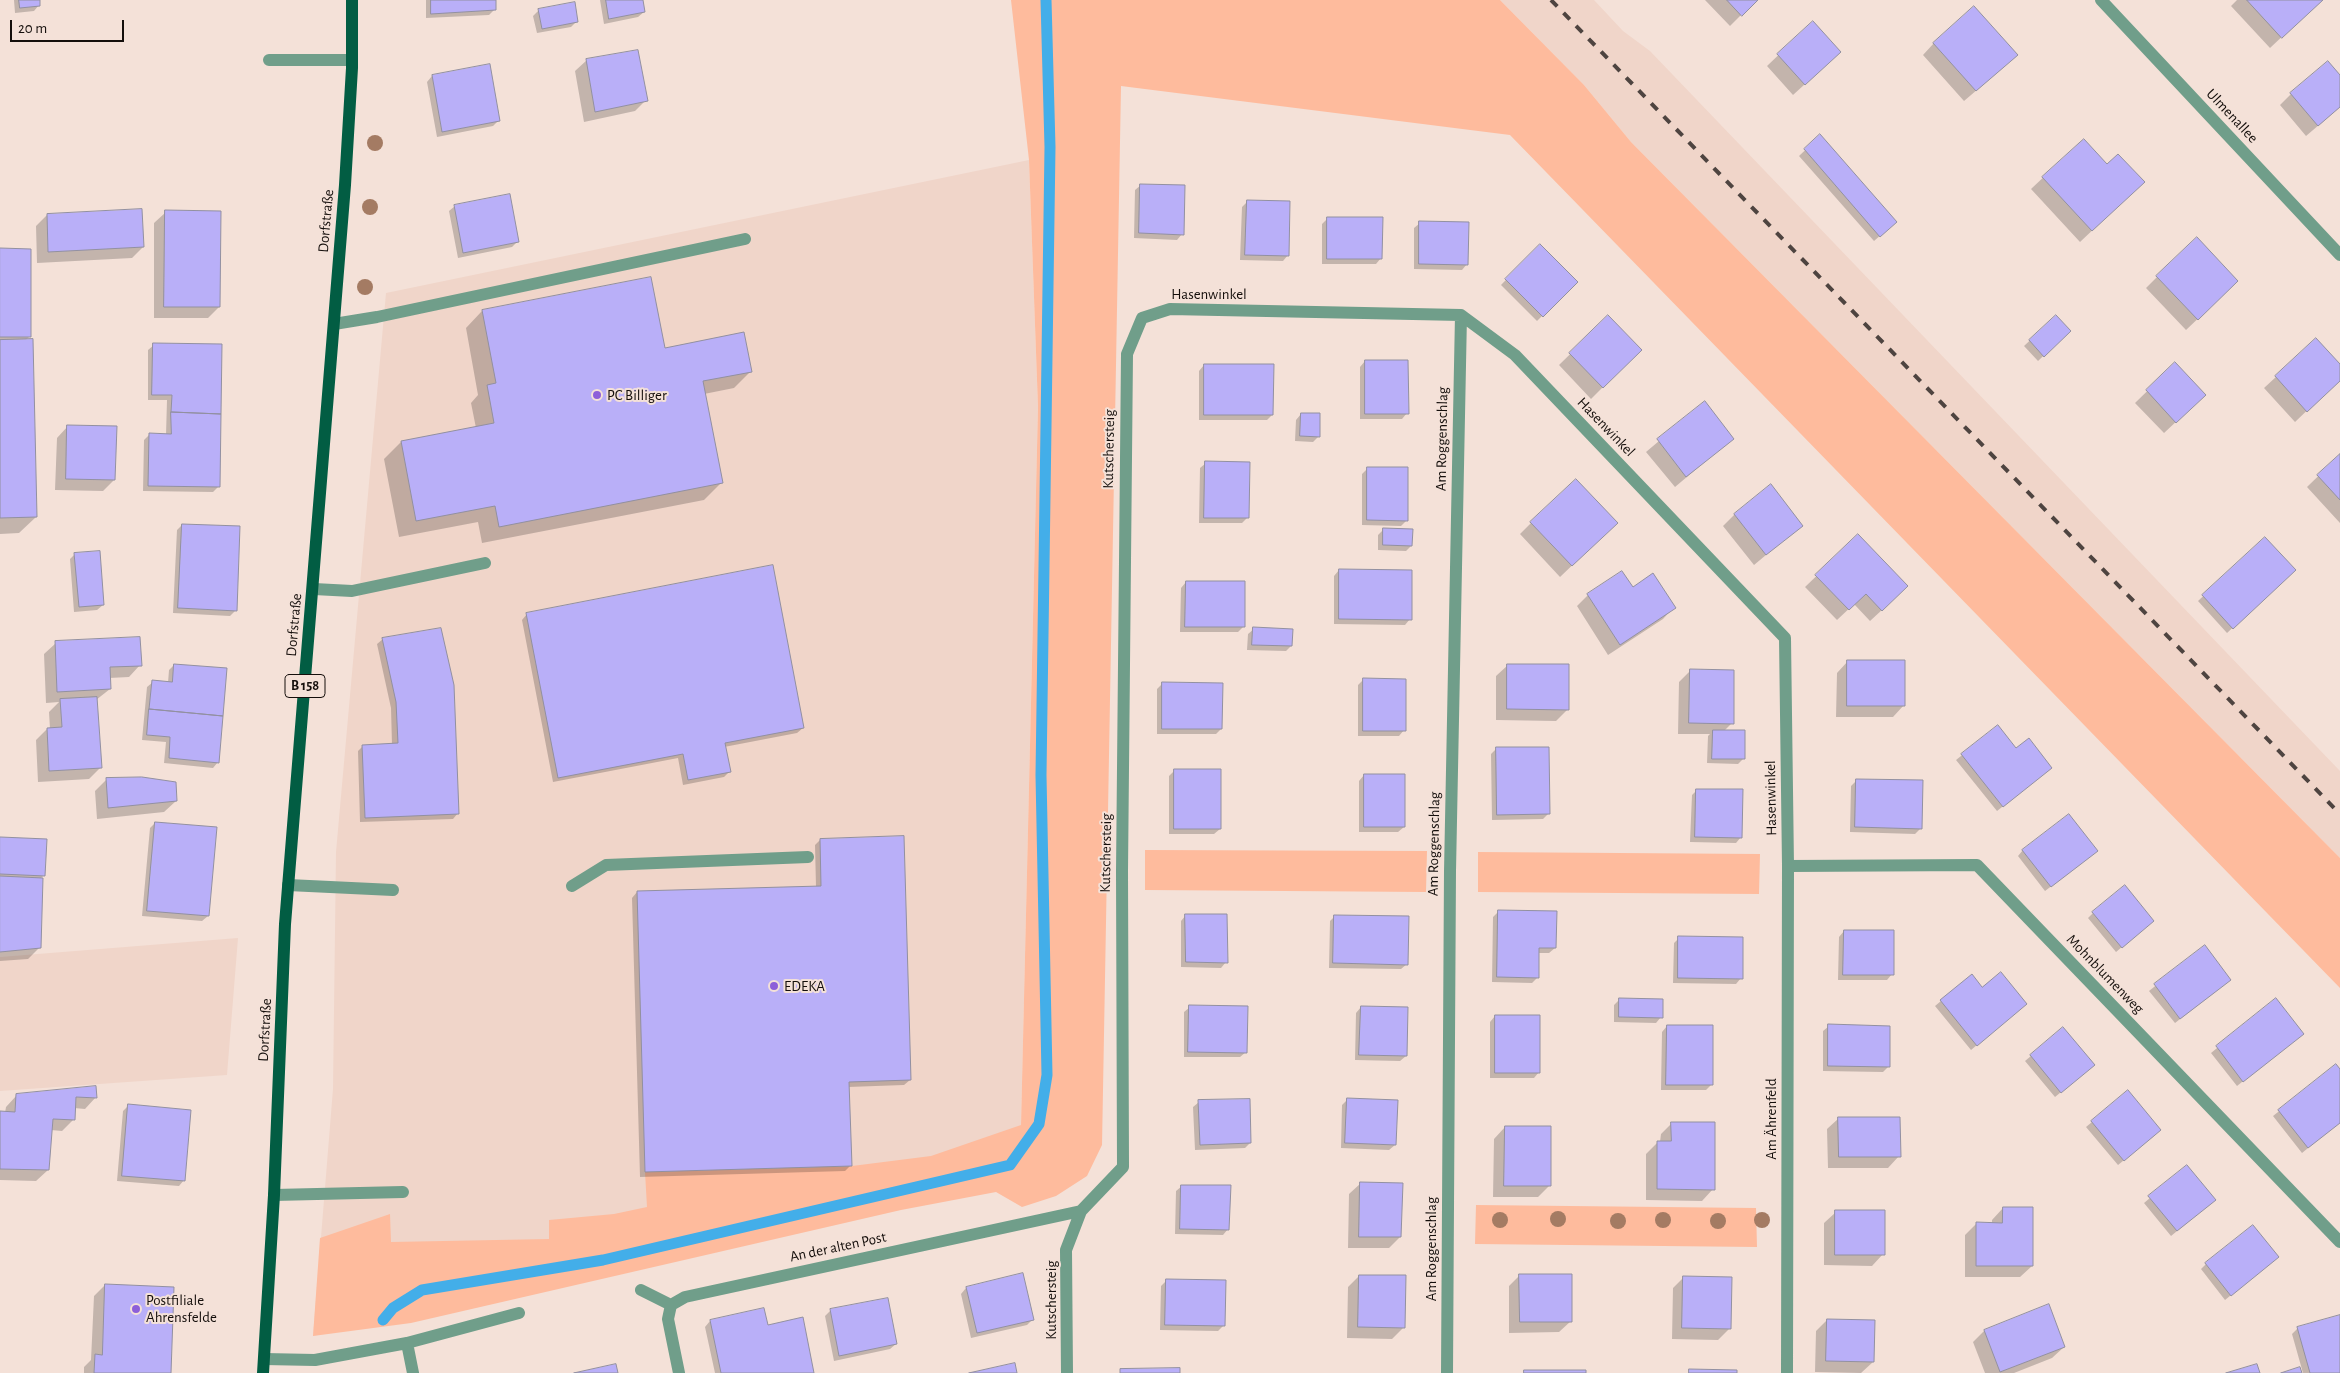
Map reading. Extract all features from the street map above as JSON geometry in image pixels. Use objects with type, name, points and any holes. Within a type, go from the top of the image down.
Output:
[{"type":"main road","name":"Dorfstraße","points":[[263,1373],[274,1195],[288,885],[314,589],[345,185],[352,60],[352,0]]},
{"type":"street","name":"Ulmenallee","points":[[2101,0],[2340,255]]},
{"type":"street","points":[[269,60],[352,60]]},
{"type":"street","points":[[334,324],[386,315],[745,239]]},
{"type":"street","name":"Hasenwinkel","points":[[1142,318],[1170,309],[1461,315],[1516,355],[1785,638],[1788,866]]},
{"type":"street","name":"Am Roggenschlag","points":[[1447,1373],[1450,871],[1461,315]]},
{"type":"street","name":"Kutschersteig","points":[[1067,1373],[1066,1250],[1081,1211],[1123,1167],[1122,871],[1127,354],[1142,318]]},
{"type":"street","points":[[314,589],[352,591],[485,563]]},
{"type":"street","points":[[572,886],[606,865],[808,857]]},
{"type":"street","name":"Mohnblumenweg","points":[[1788,866],[1977,865],[2340,1242]]},
{"type":"street","name":"Am Ährenfeld","points":[[1787,1373],[1788,866]]},
{"type":"street","points":[[288,885],[393,890]]},
{"type":"street","points":[[274,1195],[403,1192]]},
{"type":"street","name":"An der alten Post","points":[[671,1305],[684,1297],[1081,1211]]},
{"type":"street","points":[[641,1290],[671,1305],[668,1319],[679,1373]]},
{"type":"street","points":[[264,1359],[314,1360],[407,1343],[519,1313]]},
{"type":"street","points":[[407,1343],[413,1373]]},
{"type":"shaded area","points":[[1011,0],[1500,0],[1584,85],[1631,142],[2340,858],[2340,988],[1510,135],[1121,86],[1102,1145],[1087,1176],[1056,1196],[1022,1207],[996,1192],[901,1210],[411,1323],[313,1336],[320,1238],[390,1214],[391,1242],[549,1239],[549,1220],[614,1214],[647,1207],[645,1172],[852,1166],[931,1156],[1021,1125],[1038,407],[1029,160]]},
{"type":"shaded area","points":[[1500,0],[1594,0],[1623,31],[1650,51],[2340,771],[2340,858],[1631,142],[1584,85]]},
{"type":"shaded area","points":[[1029,160],[1038,407],[1021,1125],[1009,1164],[313,1336],[333,1089],[336,852],[386,293]]},
{"type":"shaded area","points":[[1145,850],[1427,851],[1426,892],[1145,890]]},
{"type":"shaded area","points":[[1478,852],[1760,854],[1759,894],[1478,892]]},
{"type":"shaded area","points":[[238,938],[227,1075],[0,1091],[0,957]]},
{"type":"shaded area","points":[[1476,1205],[1756,1208],[1757,1247],[1475,1244]]},
{"type":"building","points":[[19,0],[40,0],[40,6],[20,8]]},
{"type":"building","points":[[431,0],[496,0],[496,10],[431,14]]},
{"type":"building","points":[[606,0],[643,0],[645,12],[609,19]]},
{"type":"building","points":[[1727,0],[1758,0],[1742,16]]},
{"type":"building","points":[[2247,0],[2323,0],[2282,38]]},
{"type":"building","points":[[575,2],[578,22],[542,29],[538,9]]},
{"type":"building","points":[[1974,6],[2018,55],[1976,91],[1933,43]]},
{"type":"building","points":[[1813,21],[1841,52],[1805,85],[1777,54]]},
{"type":"building","points":[[638,50],[648,101],[595,112],[586,59]]},
{"type":"building","points":[[2328,61],[2340,75],[2340,107],[2318,126],[2290,93]]},
{"type":"building","points":[[490,64],[500,121],[442,132],[432,75]]},
{"type":"building","points":[[1820,134],[1897,222],[1880,237],[1804,149]]},
{"type":"building","points":[[2084,139],[2107,164],[2118,154],[2145,182],[2092,231],[2042,177]]},
{"type":"building","points":[[1140,184],[1185,185],[1184,235],[1139,233]]},
{"type":"building","points":[[510,194],[519,242],[463,253],[454,205]]},
{"type":"building","points":[[1247,200],[1290,201],[1289,256],[1245,255]]},
{"type":"building","points":[[142,209],[144,247],[48,252],[47,214]]},
{"type":"building","points":[[165,210],[221,211],[220,307],[164,307]]},
{"type":"building","points":[[1327,217],[1383,217],[1382,259],[1327,259]]},
{"type":"building","points":[[1419,221],[1469,222],[1468,265],[1419,264]]},
{"type":"building","points":[[2197,237],[2238,281],[2198,320],[2156,276]]},
{"type":"building","points":[[1540,244],[1578,282],[1543,317],[1505,279]]},
{"type":"building","points":[[0,248],[31,249],[31,337],[0,337]]},
{"type":"building","name":"PC Billiger","points":[[651,277],[665,348],[744,332],[752,372],[703,381],[723,483],[499,527],[495,506],[416,521],[401,441],[494,423],[487,385],[496,383],[482,310]]},
{"type":"building","points":[[1608,315],[1642,350],[1603,388],[1569,353]]},
{"type":"building","points":[[2056,315],[2071,331],[2044,357],[2029,340]]},
{"type":"building","points":[[2316,338],[2340,364],[2340,381],[2307,412],[2275,376]]},
{"type":"building","points":[[33,339],[37,517],[0,518],[0,340]]},
{"type":"building","points":[[153,343],[222,344],[221,414],[171,412],[172,395],[152,395]]},
{"type":"building","points":[[1365,360],[1408,360],[1409,414],[1365,414]]},
{"type":"building","points":[[2175,362],[2206,395],[2176,423],[2146,390]]},
{"type":"building","points":[[1204,364],[1274,364],[1273,415],[1204,415]]},
{"type":"building","points":[[1705,401],[1734,439],[1686,477],[1657,439]]},
{"type":"building","points":[[171,412],[221,414],[220,487],[148,486],[149,433],[171,434]]},
{"type":"building","points":[[1301,413],[1320,413],[1320,437],[1300,436]]},
{"type":"building","points":[[67,425],[117,426],[115,480],[66,479]]},
{"type":"building","points":[[2340,454],[2340,500],[2317,475]]},
{"type":"building","points":[[1205,461],[1250,462],[1249,518],[1204,518]]},
{"type":"building","points":[[1367,467],[1408,467],[1408,521],[1367,520]]},
{"type":"building","points":[[1576,479],[1618,523],[1572,566],[1530,522]]},
{"type":"building","points":[[1771,484],[1803,526],[1766,555],[1734,514]]},
{"type":"building","points":[[182,524],[240,526],[237,611],[178,608]]},
{"type":"building","points":[[1383,528],[1413,529],[1412,546],[1383,545]]},
{"type":"building","points":[[1858,534],[1908,586],[1882,611],[1866,594],[1849,610],[1815,575]]},
{"type":"building","points":[[2265,537],[2296,570],[2233,629],[2202,595]]},
{"type":"building","points":[[100,551],[104,605],[79,607],[74,553]]},
{"type":"building","points":[[773,565],[804,728],[725,743],[731,772],[688,780],[683,754],[558,778],[526,613]]},
{"type":"building","points":[[1339,569],[1412,570],[1412,620],[1339,619]]},
{"type":"building","points":[[1622,571],[1633,587],[1653,573],[1676,608],[1620,645],[1587,594]]},
{"type":"building","points":[[1186,581],[1245,581],[1245,627],[1185,627]]},
{"type":"building","points":[[1253,627],[1293,629],[1292,646],[1252,645]]},
{"type":"building","points":[[441,628],[454,685],[459,814],[365,818],[362,745],[398,743],[396,702],[382,638]]},
{"type":"building","points":[[140,637],[142,666],[110,667],[111,689],[57,692],[55,641]]},
{"type":"building","points":[[1847,660],[1905,660],[1905,706],[1847,706]]},
{"type":"building","points":[[174,664],[227,668],[223,716],[149,709],[152,680],[172,682]]},
{"type":"building","points":[[1507,664],[1569,664],[1569,710],[1507,709]]},
{"type":"building","points":[[1690,669],[1734,670],[1734,724],[1689,723]]},
{"type":"building","points":[[1363,678],[1406,679],[1406,731],[1363,731]]},
{"type":"building","points":[[1162,682],[1223,683],[1222,729],[1162,729]]},
{"type":"building","points":[[97,697],[102,768],[49,771],[47,728],[62,727],[60,699]]},
{"type":"building","points":[[149,709],[223,716],[219,763],[169,758],[170,737],[147,735]]},
{"type":"building","points":[[1998,725],[2016,748],[2029,738],[2052,768],[2003,807],[1961,754]]},
{"type":"building","points":[[1713,730],[1745,730],[1745,759],[1712,759]]},
{"type":"building","points":[[1496,747],[1549,747],[1550,814],[1497,815]]},
{"type":"building","points":[[1174,769],[1221,769],[1221,829],[1174,829]]},
{"type":"building","points":[[1364,774],[1405,774],[1405,827],[1364,827]]},
{"type":"building","points":[[142,777],[176,782],[177,801],[108,808],[106,778]]},
{"type":"building","points":[[1856,779],[1923,780],[1922,829],[1855,827]]},
{"type":"building","points":[[1696,789],[1743,789],[1742,838],[1695,837]]},
{"type":"building","points":[[2069,814],[2098,851],[2051,887],[2022,850]]},
{"type":"building","points":[[155,822],[217,827],[209,916],[147,911]]},
{"type":"building","name":"EDEKA","points":[[904,836],[911,1080],[849,1082],[852,1166],[645,1172],[637,891],[821,886],[820,839]]},
{"type":"building","points":[[0,837],[47,839],[45,876],[0,874]]},
{"type":"building","points":[[0,876],[43,878],[41,948],[0,952]]},
{"type":"building","points":[[2125,885],[2154,921],[2122,948],[2092,912]]},
{"type":"building","points":[[1498,910],[1557,911],[1556,948],[1539,948],[1539,978],[1497,977]]},
{"type":"building","points":[[1185,914],[1227,914],[1228,963],[1186,962]]},
{"type":"building","points":[[1334,915],[1409,916],[1408,965],[1333,963]]},
{"type":"building","points":[[1844,930],[1894,930],[1894,975],[1843,975]]},
{"type":"building","points":[[1678,936],[1743,937],[1743,979],[1678,978]]},
{"type":"building","points":[[2205,945],[2231,980],[2180,1019],[2154,984]]},
{"type":"building","points":[[2001,972],[2027,1004],[1977,1046],[1940,1000],[1972,974],[1982,987]]},
{"type":"building","points":[[1619,998],[1663,999],[1663,1018],[1619,1017]]},
{"type":"building","points":[[2276,998],[2304,1034],[2243,1082],[2216,1046]]},
{"type":"building","points":[[1189,1005],[1248,1006],[1247,1053],[1188,1052]]},
{"type":"building","points":[[1361,1006],[1408,1007],[1407,1056],[1359,1055]]},
{"type":"building","points":[[1495,1015],[1540,1015],[1540,1073],[1495,1073]]},
{"type":"building","points":[[1828,1024],[1890,1026],[1890,1067],[1828,1066]]},
{"type":"building","points":[[1667,1025],[1713,1025],[1713,1085],[1666,1085]]},
{"type":"building","points":[[2063,1027],[2095,1065],[2061,1093],[2030,1055]]},
{"type":"building","points":[[2336,1064],[2340,1069],[2340,1123],[2308,1148],[2278,1110]]},
{"type":"building","points":[[96,1086],[97,1098],[76,1097],[75,1120],[53,1119],[49,1170],[0,1169],[0,1111],[15,1112],[16,1094]]},
{"type":"building","points":[[2128,1090],[2161,1130],[2124,1161],[2091,1121]]},
{"type":"building","points":[[1347,1098],[1398,1100],[1396,1145],[1345,1143]]},
{"type":"building","points":[[1250,1099],[1251,1143],[1200,1145],[1198,1100]]},
{"type":"building","points":[[128,1104],[191,1110],[185,1181],[122,1176]]},
{"type":"building","points":[[1838,1117],[1900,1117],[1901,1157],[1839,1157]]},
{"type":"building","points":[[1671,1122],[1715,1122],[1715,1190],[1657,1189],[1657,1141],[1671,1141]]},
{"type":"building","points":[[1505,1126],[1551,1126],[1551,1186],[1504,1186]]},
{"type":"building","points":[[2187,1165],[2216,1200],[2177,1231],[2148,1196]]},
{"type":"building","points":[[1360,1182],[1403,1183],[1401,1237],[1359,1237]]},
{"type":"building","points":[[1181,1185],[1231,1185],[1229,1230],[1180,1229]]},
{"type":"building","points":[[2003,1207],[2033,1207],[2033,1266],[1976,1266],[1976,1222],[2002,1223]]},
{"type":"building","points":[[1835,1210],[1885,1210],[1885,1255],[1835,1255]]},
{"type":"building","points":[[2253,1225],[2279,1257],[2231,1296],[2205,1263]]},
{"type":"building","points":[[1023,1273],[1034,1320],[977,1333],[966,1287]]},
{"type":"building","points":[[1519,1274],[1572,1274],[1572,1322],[1520,1322]]},
{"type":"building","points":[[1359,1275],[1406,1275],[1405,1328],[1358,1327]]},
{"type":"building","points":[[1683,1276],[1732,1277],[1731,1329],[1682,1328]]},
{"type":"building","points":[[1166,1279],[1226,1280],[1225,1326],[1165,1325]]},
{"type":"building","points":[[105,1284],[174,1287],[171,1373],[94,1373],[95,1354],[102,1355]]},
{"type":"building","points":[[888,1298],[897,1344],[839,1356],[830,1309]]},
{"type":"building","points":[[2049,1304],[2065,1347],[2000,1372],[1984,1330]]},
{"type":"building","points":[[764,1308],[768,1325],[803,1317],[814,1373],[721,1373],[710,1320]]},
{"type":"building","points":[[2340,1315],[2340,1373],[2310,1373],[2297,1327]]},
{"type":"building","points":[[1827,1319],[1875,1320],[1874,1362],[1826,1361]]},
{"type":"building","points":[[1015,1363],[1017,1373],[969,1373]]},
{"type":"building","points":[[616,1364],[618,1373],[574,1373]]},
{"type":"building","points":[[2257,1364],[2260,1373],[2226,1373]]},
{"type":"building","points":[[2300,1367],[2302,1373],[2281,1373]]},
{"type":"building","points":[[1180,1368],[1180,1373],[1120,1373],[1120,1369]]},
{"type":"building","points":[[1689,1369],[1737,1370],[1737,1373],[1689,1373]]},
{"type":"building","points":[[1524,1370],[1586,1370],[1586,1373],[1524,1373]]},
{"type":"waterway","points":[[383,1320],[393,1308],[422,1290],[603,1260],[1010,1165],[1039,1124],[1047,1075],[1041,775],[1050,147],[1046,0]]},
{"type":"railway","points":[[1551,0],[2340,814]]},
{"type":"place","name":"PC Billiger","points":[[597,395]]},
{"type":"place","name":"EDEKA","points":[[774,986]]},
{"type":"place","name":"Postfiliale Ahrensfelde","points":[[136,1309]]}]
